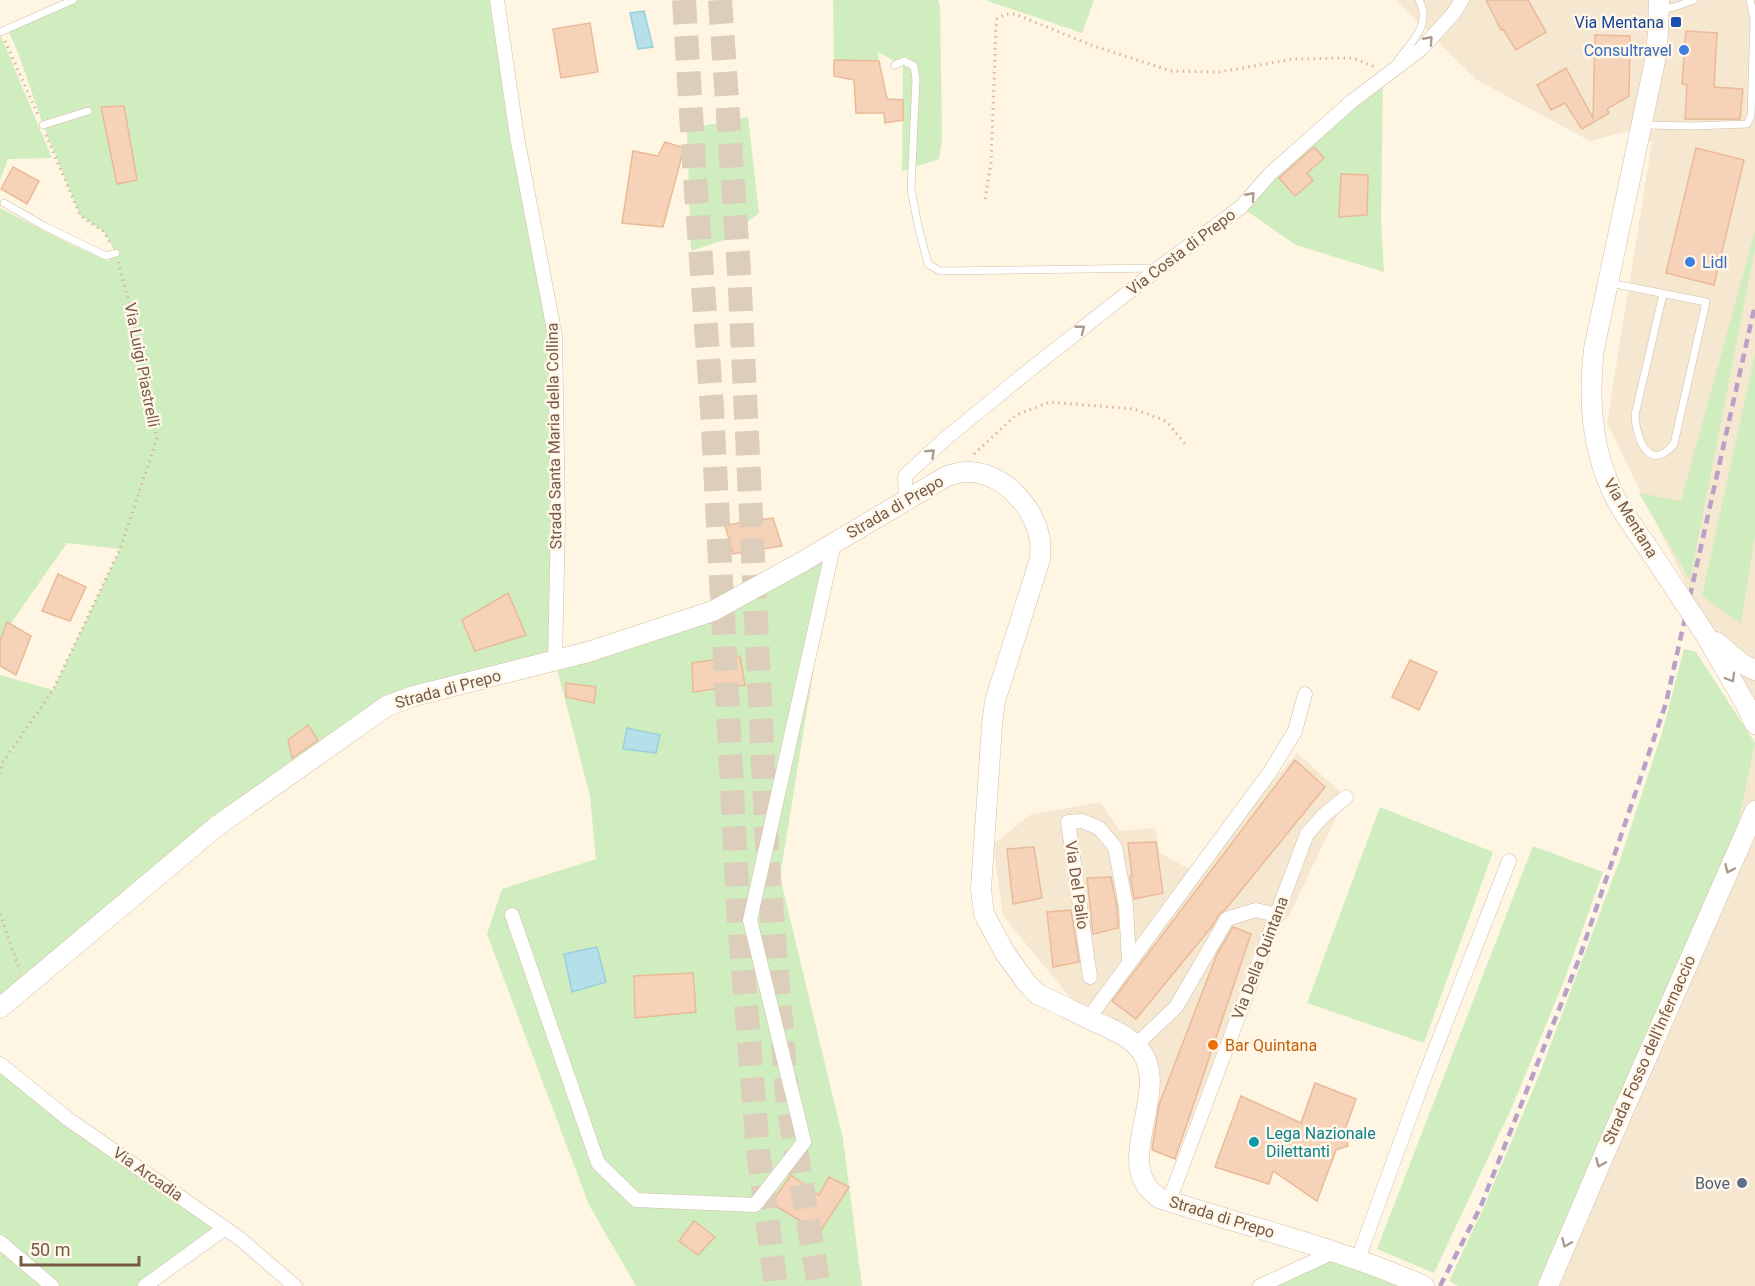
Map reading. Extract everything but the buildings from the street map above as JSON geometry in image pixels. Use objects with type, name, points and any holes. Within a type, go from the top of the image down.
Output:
[{"type":"street","name":"Strada Santa Maria della Collina","points":[[497,0],[517,137],[555,336],[558,521],[555,661]]},
{"type":"street","name":"Via Costa di Prepo","points":[[906,500],[905,476],[945,439],[1159,267],[1241,207],[1270,174],[1351,102],[1421,49],[1453,14],[1462,0]]},
{"type":"street","name":"Via Mentana","points":[[1658,5],[1655,61],[1594,349],[1590,378],[1593,436],[1602,468],[1614,495],[1705,634],[1755,724]]},
{"type":"street","name":"Strada di Prepo","points":[[0,1008],[217,826],[387,706],[414,696],[588,652],[713,611],[947,476],[969,472]]},
{"type":"street","points":[[969,472],[991,476],[1014,490],[1030,515],[1040,540],[1040,559],[995,701],[981,889],[984,914],[1005,953],[1037,994],[1122,1034],[1136,1045],[1176,1007],[1227,919],[1256,910],[1276,915]]},
{"type":"street","points":[[512,915],[598,1163],[636,1200],[755,1205],[804,1142],[750,920],[834,543]]},
{"type":"street","name":"Via Mentana","points":[[1705,634],[1742,664],[1755,670]]},
{"type":"street","points":[[1088,1018],[1270,772],[1295,731],[1305,694]]},
{"type":"street","name":"Via Della Quintana","points":[[1169,1201],[1307,834],[1323,816],[1346,797]]},
{"type":"street","name":"Strada Fosso dell'Infernaccio","points":[[1548,1285],[1754,808]]},
{"type":"street","name":"Via Del Palio","points":[[1090,977],[1068,822],[1082,821],[1099,828],[1115,847],[1126,906],[1129,962]]},
{"type":"street","points":[[1358,1259],[1424,1078],[1509,861]]},
{"type":"street","name":"Strada di Prepo","points":[[1136,1045],[1144,1056],[1150,1096],[1139,1153],[1140,1171],[1147,1186],[1159,1198],[1336,1251],[1424,1286]]},
{"type":"street","name":"Via Arcadia","points":[[0,1064],[68,1119],[239,1238],[295,1286]]},
{"type":"street","points":[[145,1286],[225,1228]]},
{"type":"street","points":[[0,1242],[52,1286]]},
{"type":"street","points":[[1260,1286],[1336,1251]]},
{"type":"lane","points":[[1,32],[73,0]]},
{"type":"lane","points":[[1386,75],[1423,27],[1424,9],[1419,0]]},
{"type":"lane","points":[[1658,5],[1674,8],[1694,0]]},
{"type":"lane","points":[[1642,125],[1747,124],[1751,116],[1754,19],[1750,0]]},
{"type":"lane","points":[[894,64],[904,61],[914,66],[916,79],[911,189],[928,264],[940,271],[1159,267]]},
{"type":"lane","points":[[43,125],[88,111]]},
{"type":"lane","points":[[4,202],[44,226],[106,256],[116,253]]},
{"type":"lane","points":[[1608,283],[1706,302],[1674,444],[1667,453],[1658,455],[1650,453],[1639,441],[1635,415],[1664,294]]},
{"type":"path","points":[[985,199],[991,163],[996,26],[997,19],[1005,14],[1015,14],[1091,45],[1171,71],[1219,72],[1294,59],[1353,58],[1374,65],[1386,75]]},
{"type":"path","name":"Via Luigi Piastrelli","points":[[0,774],[3,762],[53,690],[120,549],[157,439],[132,310],[116,253],[104,232],[80,215],[1,32]]},
{"type":"path","points":[[969,472],[973,456],[1016,416],[1050,402],[1134,409],[1166,422],[1187,446]]},
{"type":"path","points":[[0,914],[26,987]]},
{"type":"shaded area","points":[[1396,0],[1755,0],[1755,725],[1607,423],[1652,142],[1628,131],[1590,141],[1477,80]]},
{"type":"shaded area","points":[[1755,742],[1755,1286],[1547,1286],[1729,868]]},
{"type":"shaded area","points":[[1297,753],[1346,797],[1288,917],[1257,943],[1175,1159],[1151,1150],[1144,1056],[1088,1019],[1003,916],[993,844],[1030,815],[1100,802],[1120,831],[1155,828],[1160,853],[1195,872]]},
{"type":"green space","points":[[76,0],[497,0],[555,336],[555,661],[414,696],[217,826],[0,1008],[0,675],[53,690],[120,549],[67,543],[0,639],[0,208],[108,261],[116,253],[104,232],[80,215],[43,125],[9,32]]},
{"type":"green space","points":[[833,0],[938,0],[940,6],[942,139],[939,159],[902,171],[903,66],[878,52],[879,61],[834,60]]},
{"type":"green space","points":[[985,0],[1094,0],[1082,33]]},
{"type":"green space","points":[[0,34],[52,158],[8,159],[0,180]]},
{"type":"green space","points":[[1383,78],[1381,219],[1384,272],[1296,245],[1241,207]]},
{"type":"green space","points":[[748,117],[759,213],[724,240],[691,251],[687,129]]},
{"type":"green space","points":[[1755,231],[1755,249],[1690,580],[1639,493],[1681,501]]},
{"type":"green space","points":[[1755,354],[1755,535],[1741,624],[1702,596]]},
{"type":"green space","points":[[834,543],[780,877],[843,1139],[862,1286],[636,1286],[589,1205],[487,934],[502,889],[596,859],[590,796],[555,661],[713,611]]},
{"type":"green space","points":[[1684,649],[1696,652],[1755,743],[1734,844],[1539,1286],[1458,1286],[1449,1281],[1484,1207],[1540,1073],[1622,854],[1662,733]]},
{"type":"green space","points":[[1380,807],[1493,852],[1424,1043],[1307,1003]]},
{"type":"green space","points":[[1533,846],[1603,872],[1564,981],[1512,1107],[1434,1273],[1377,1249]]},
{"type":"green space","points":[[11,1072],[225,1228],[145,1286],[0,1286],[0,1073]]},
{"type":"green space","points":[[1336,1251],[1424,1286],[1260,1286]]},
{"type":"water","points":[[644,11],[653,47],[638,49],[630,13]]},
{"type":"water","points":[[627,728],[660,735],[656,753],[623,749]]},
{"type":"water","points":[[597,947],[606,982],[572,992],[564,954]]},
{"type":"tunnel","points":[[684,0],[712,409],[739,921],[758,1151],[776,1286]]},
{"type":"tunnel","points":[[720,0],[739,271],[768,866],[788,1104],[819,1286]]},
{"type":"railway","points":[[1440,1286],[1480,1208],[1579,959],[1666,703],[1755,305]]},
{"type":"place","name":"Via Mentana","points":[[1676,22]]},
{"type":"place","name":"Consultravel","points":[[1684,50]]},
{"type":"place","name":"Lidl","points":[[1690,262]]},
{"type":"place","name":"Bar Quintana","points":[[1213,1045]]},
{"type":"place","name":"Lega Nazionale Dilettanti","points":[[1254,1142]]},
{"type":"place","name":"Bove","points":[[1742,1183]]}]
